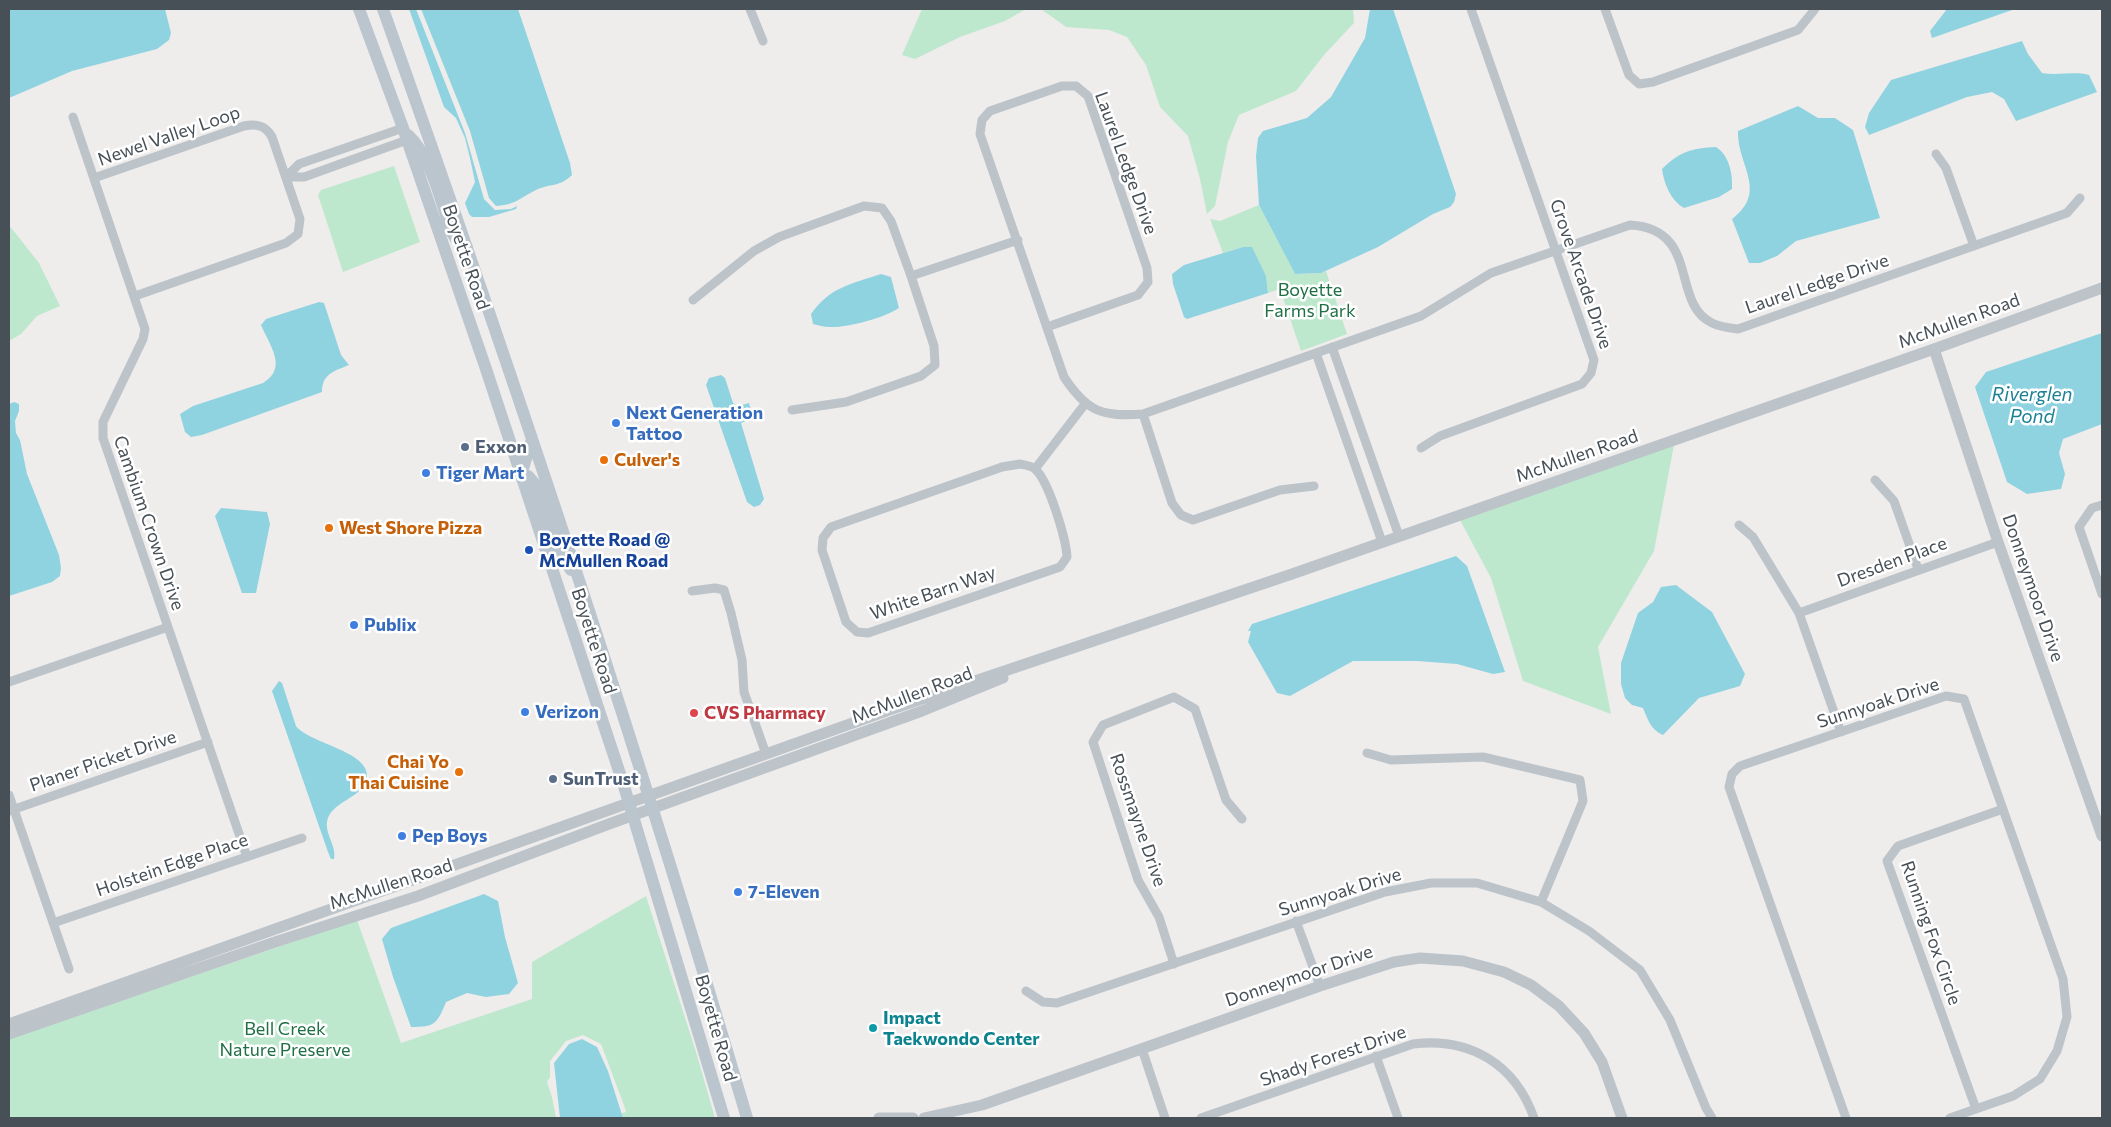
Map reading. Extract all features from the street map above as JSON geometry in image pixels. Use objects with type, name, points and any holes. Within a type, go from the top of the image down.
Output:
[{"type":"main road","name":"Boyette Road","points":[[360,9],[405,133],[634,816],[724,1118]]},
{"type":"main road","name":"Boyette Road","points":[[383,9],[467,247],[654,808],[747,1118]]},
{"type":"main road","points":[[405,133],[418,146],[425,158],[451,232],[456,239],[467,247]]},
{"type":"main road","points":[[532,439],[520,475],[528,476],[535,484],[556,547],[566,564],[578,578]]},
{"type":"street","points":[[750,9],[763,41]]},
{"type":"street","name":"Grove Arcade Drive","points":[[1420,448],[1440,436],[1582,384],[1591,373],[1594,360],[1471,9]]},
{"type":"street","points":[[1605,9],[1629,75],[1639,84],[1653,82],[1798,30],[1815,9]]},
{"type":"street","name":"Laurel Ledge Drive","points":[[1047,327],[1138,294],[1148,282],[1147,268],[1088,96],[1076,86],[1062,86],[990,111],[982,120],[980,134],[1064,377],[1085,404],[1119,416],[1143,414],[1421,316],[1492,273],[1630,225],[1644,226],[1664,236],[1673,246],[1696,310],[1710,322],[1738,329],[2067,213],[2080,198]]},
{"type":"street","name":"Cambium Crown Drive","points":[[73,117],[144,322],[144,334],[103,422],[102,433],[247,856]]},
{"type":"street","name":"Newel Valley Loop","points":[[94,178],[252,124],[265,128],[269,132],[286,177],[300,219],[298,234],[293,239],[135,296]]},
{"type":"street","points":[[286,177],[304,177],[405,133]]},
{"type":"street","points":[[286,177],[300,164],[405,133]]},
{"type":"street","points":[[1936,154],[1946,168],[1974,246]]},
{"type":"street","points":[[693,300],[754,251],[780,237],[864,206],[882,208],[891,221],[911,276],[934,346],[935,365],[922,376],[846,402],[792,410]]},
{"type":"street","points":[[911,276],[1018,240]]},
{"type":"street","name":"McMullen Road","points":[[9,1034],[309,930],[418,896],[1062,653],[1934,350],[2102,288]]},
{"type":"street","points":[[1332,347],[1399,536]]},
{"type":"street","name":"Donneymoor Drive","points":[[1934,350],[1998,542],[2102,833]]},
{"type":"street","points":[[1316,353],[1382,542]]},
{"type":"street","points":[[1035,469],[1085,404]]},
{"type":"street","points":[[1143,414],[1172,503],[1182,515],[1193,520],[1280,490],[1314,486]]},
{"type":"street","name":"White Barn Way","points":[[1020,464],[1035,469],[1045,484],[1066,542],[1068,558],[1060,567],[868,633],[856,632],[846,622],[822,550],[823,538],[831,527],[1002,467],[1020,464]]},
{"type":"street","points":[[1875,480],[1894,500],[1918,569]]},
{"type":"street","points":[[2102,505],[2092,508],[2079,527],[2102,594]]},
{"type":"street","points":[[1739,525],[1753,537],[1799,613],[1841,732]]},
{"type":"street","name":"Dresden Place","points":[[1799,613],[1998,542]]},
{"type":"street","points":[[692,591],[715,588],[724,590],[742,660],[744,692],[766,754]]},
{"type":"street","points":[[9,682],[168,627]]},
{"type":"street","name":"McMullen Road","points":[[9,1024],[766,754],[968,688]]},
{"type":"street","name":"Sunnyoak Drive","points":[[1846,1118],[1730,787],[1732,774],[1740,766],[1946,696],[1964,699],[2063,979],[2067,1018],[2057,1051],[2040,1078],[2013,1096],[1950,1118]]},
{"type":"street","name":"Rossmayne Drive","points":[[1174,964],[1158,917],[1138,880],[1094,742],[1103,725],[1174,698],[1195,709],[1226,800],[1242,819]]},
{"type":"street","name":"Planer Picket Drive","points":[[11,810],[208,742]]},
{"type":"street","points":[[1366,753],[1391,760],[1483,757],[1580,780],[1583,802],[1541,902]]},
{"type":"street","points":[[9,795],[11,810],[69,969]]},
{"type":"street","name":"Running Fox Circle","points":[[1976,1110],[1887,861],[1898,846],[2003,809]]},
{"type":"street","name":"Holstein Edge Place","points":[[53,923],[302,838]]},
{"type":"street","name":"Sunnyoak Drive","points":[[1026,991],[1043,1002],[1057,1003],[1385,892],[1431,883],[1477,883],[1541,902],[1589,931],[1640,970],[1670,1020],[1706,1108],[1712,1118]]},
{"type":"street","points":[[1296,921],[1320,986]]},
{"type":"street","name":"Donneymoor Drive","points":[[924,1118],[982,1105],[1320,986],[1394,962],[1420,958],[1463,961],[1504,972],[1531,985],[1559,1006],[1584,1034],[1602,1062],[1622,1118]]},
{"type":"street","points":[[9,1017],[22,1020]]},
{"type":"street","name":"Shady Forest Drive","points":[[1201,1118],[1376,1056],[1413,1044],[1432,1042],[1450,1044],[1472,1050],[1491,1060],[1512,1078],[1527,1099],[1534,1118]]},
{"type":"street","points":[[1142,1049],[1165,1118]]},
{"type":"street","points":[[1376,1056],[1398,1118]]},
{"type":"street","points":[[879,1118],[912,1118]]},
{"type":"green space","points":[[922,9],[1026,9],[1005,21],[960,37],[915,59],[902,55]]},
{"type":"green space","points":[[1041,9],[1353,9],[1354,23],[1324,55],[1296,91],[1239,115],[1228,142],[1215,206],[1207,214],[1188,136],[1160,107],[1146,65],[1127,37],[1109,30],[1066,27]]},
{"type":"green space","points":[[394,166],[420,242],[343,272],[318,195],[321,190]]},
{"type":"green space","name":"Boyette Farms Park","points":[[1259,205],[1295,274],[1321,273],[1326,271],[1347,334],[1301,351],[1280,289],[1268,293],[1266,276],[1243,247],[1223,253],[1210,219],[1220,221]]},
{"type":"green space","points":[[9,225],[39,263],[60,306],[37,316],[21,334],[9,341]]},
{"type":"green space","points":[[1674,445],[1654,551],[1598,647],[1611,714],[1523,681],[1491,578],[1460,520]]},
{"type":"green space","name":"Bell Creek Nature Preserve","points":[[646,896],[715,1118],[608,1118],[626,1112],[625,1108],[601,1044],[583,1035],[566,1041],[550,1061],[550,1077],[547,1082],[556,1118],[9,1118],[9,1039],[357,920],[401,1043],[532,999],[532,962]]},
{"type":"water","points":[[9,9],[165,9],[171,33],[169,40],[157,49],[72,71],[9,98]]},
{"type":"water","points":[[409,9],[416,9],[465,133],[484,199],[495,210],[511,209],[517,206],[516,209],[489,217],[472,217],[469,214],[465,203],[475,182],[465,138],[456,118],[444,107]]},
{"type":"water","points":[[421,9],[518,9],[570,163],[572,175],[559,184],[536,190],[513,203],[496,206],[489,198],[470,131]]},
{"type":"water","points":[[1370,9],[1393,9],[1456,194],[1454,202],[1450,207],[1433,214],[1378,247],[1321,273],[1295,274],[1259,205],[1256,156],[1258,138],[1263,131],[1307,118],[1331,97],[1365,38]]},
{"type":"water","points":[[1947,9],[2015,9],[1932,38],[1930,31]]},
{"type":"water","points":[[2022,41],[2028,54],[2042,73],[2089,75],[2097,92],[2016,121],[2004,99],[1992,92],[1967,97],[1869,135],[1865,127],[1869,113],[1891,80]]},
{"type":"water","points":[[1798,106],[1818,118],[1835,118],[1853,130],[1880,218],[1796,241],[1777,256],[1760,263],[1749,263],[1732,219],[1743,209],[1750,188],[1739,144],[1738,131]]},
{"type":"water","points":[[1716,147],[1724,155],[1729,165],[1732,189],[1719,197],[1684,208],[1675,201],[1669,192],[1662,169],[1686,152],[1700,148]]},
{"type":"water","points":[[1243,247],[1252,247],[1266,276],[1268,293],[1187,319],[1184,317],[1173,284],[1172,274],[1184,265]]},
{"type":"water","points":[[881,274],[891,277],[899,308],[875,319],[855,324],[829,327],[813,324],[811,314],[818,305],[834,292]]},
{"type":"water","points":[[319,302],[324,303],[341,355],[349,365],[334,371],[327,377],[324,381],[322,392],[202,435],[191,437],[185,432],[180,414],[193,406],[263,383],[270,377],[276,364],[275,356],[261,325],[266,319]]},
{"type":"water","name":"Riverglen Pond","points":[[2102,333],[2102,424],[2063,439],[2059,453],[2065,474],[2061,489],[2027,494],[2007,482],[1975,387],[1986,372]]},
{"type":"water","points":[[721,375],[725,378],[733,403],[738,406],[749,403],[753,418],[741,423],[764,499],[760,505],[754,507],[747,502],[706,385],[709,378]]},
{"type":"water","points":[[14,402],[19,404],[19,411],[15,421],[16,433],[20,440],[27,474],[59,555],[61,568],[60,576],[52,582],[9,596],[9,404]]},
{"type":"water","points":[[221,508],[267,512],[270,524],[256,593],[242,593],[215,516]]},
{"type":"water","points":[[1456,556],[1467,566],[1505,672],[1493,674],[1457,664],[1417,661],[1353,661],[1290,696],[1277,693],[1248,642],[1251,631],[1248,631],[1252,624]]},
{"type":"water","points":[[1676,585],[1712,612],[1745,674],[1740,686],[1699,698],[1663,735],[1653,727],[1643,708],[1632,705],[1625,698],[1621,684],[1621,663],[1638,613],[1653,602],[1661,587]]},
{"type":"water","points":[[279,681],[282,683],[296,726],[314,738],[352,756],[361,763],[366,771],[366,781],[363,787],[329,815],[327,827],[334,850],[334,859],[331,859],[328,852],[272,691]]},
{"type":"water","points":[[484,894],[498,901],[505,937],[518,983],[509,994],[486,997],[467,993],[446,1002],[434,1023],[411,1027],[382,939],[391,928]]},
{"type":"water","points":[[582,1039],[597,1047],[608,1071],[623,1118],[560,1118],[554,1063],[569,1044]]},
{"type":"place","name":"Next Generation Tattoo","points":[[616,423]]},
{"type":"place","name":"Exxon","points":[[465,447]]},
{"type":"place","name":"Culver's","points":[[604,460]]},
{"type":"place","name":"Tiger Mart","points":[[426,473]]},
{"type":"place","name":"West Shore Pizza","points":[[329,528]]},
{"type":"place","name":"Boyette Road @ McMullen Road","points":[[529,550]]},
{"type":"place","name":"Publix","points":[[354,625]]},
{"type":"place","name":"Verizon","points":[[525,712]]},
{"type":"place","name":"CVS Pharmacy","points":[[694,713]]},
{"type":"place","name":"Chai Yo Thai Cuisine","points":[[459,772]]},
{"type":"place","name":"SunTrust","points":[[553,779]]},
{"type":"place","name":"Pep Boys","points":[[402,836]]},
{"type":"place","name":"7-Eleven","points":[[738,892]]},
{"type":"place","name":"Impact Taekwondo Center","points":[[873,1028]]}]
